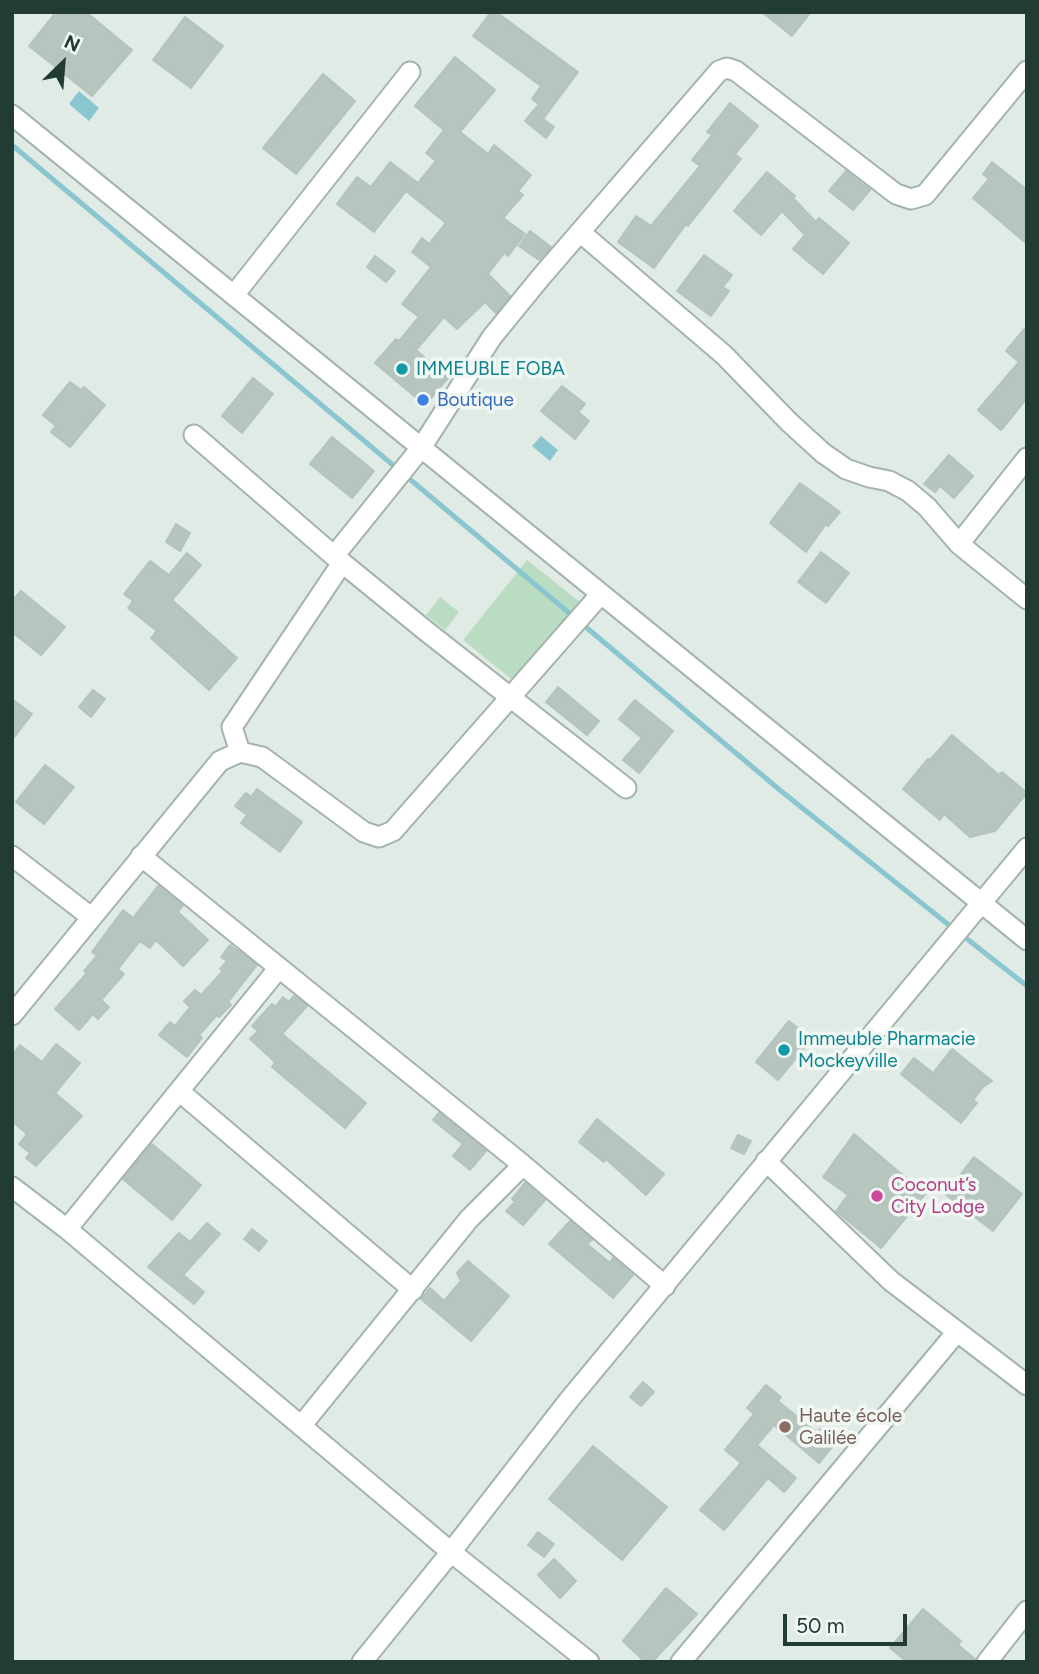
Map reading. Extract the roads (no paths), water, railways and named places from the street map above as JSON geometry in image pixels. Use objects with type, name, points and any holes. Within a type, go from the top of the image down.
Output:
[{"type":"street","points":[[240,752],[232,727],[338,559],[421,447],[492,337],[719,71],[727,68],[736,71],[896,194],[911,199],[925,195],[1027,71]]},
{"type":"street","points":[[234,295],[410,72]]},
{"type":"street","points":[[12,115],[1027,940]]},
{"type":"street","points":[[580,232],[724,355],[823,453],[846,469],[889,481],[908,491],[927,507],[977,561],[1027,599]]},
{"type":"street","points":[[194,435],[338,559],[626,788]]},
{"type":"street","points":[[959,544],[1027,458]]},
{"type":"street","points":[[12,1016],[220,761],[240,752],[261,757],[364,832],[379,836],[393,831],[600,595]]},
{"type":"street","points":[[362,1662],[569,1400],[1027,848]]},
{"type":"street","points":[[12,856],[91,917]]},
{"type":"street","points":[[141,856],[523,1165],[665,1286]]},
{"type":"street","points":[[67,1229],[278,969]]},
{"type":"street","points":[[179,1091],[413,1290]]},
{"type":"street","points":[[766,1161],[891,1280],[956,1333],[1027,1385]]},
{"type":"street","points":[[301,1426],[469,1219],[523,1165]]},
{"type":"street","points":[[12,1186],[67,1229],[451,1552],[589,1662]]},
{"type":"street","points":[[681,1662],[956,1333]]},
{"type":"street","points":[[987,1662],[1027,1611]]},
{"type":"water","points":[[79,91],[99,108],[89,121],[69,104]]},
{"type":"water","points":[[541,436],[558,450],[550,461],[532,446]]},
{"type":"waterway","points":[[12,145],[781,791],[954,929]]},
{"type":"waterway","points":[[962,935],[1027,986]]},
{"type":"place","name":"IMMEUBLE FOBA","points":[[402,369]]},
{"type":"place","name":"Boutique","points":[[423,400]]},
{"type":"place","name":"Immeuble Pharmacie Mockeyville","points":[[784,1050]]},
{"type":"place","name":"Coconut’s City Lodge","points":[[877,1196]]},
{"type":"place","name":"Haute école Galilée","points":[[785,1427]]}]
